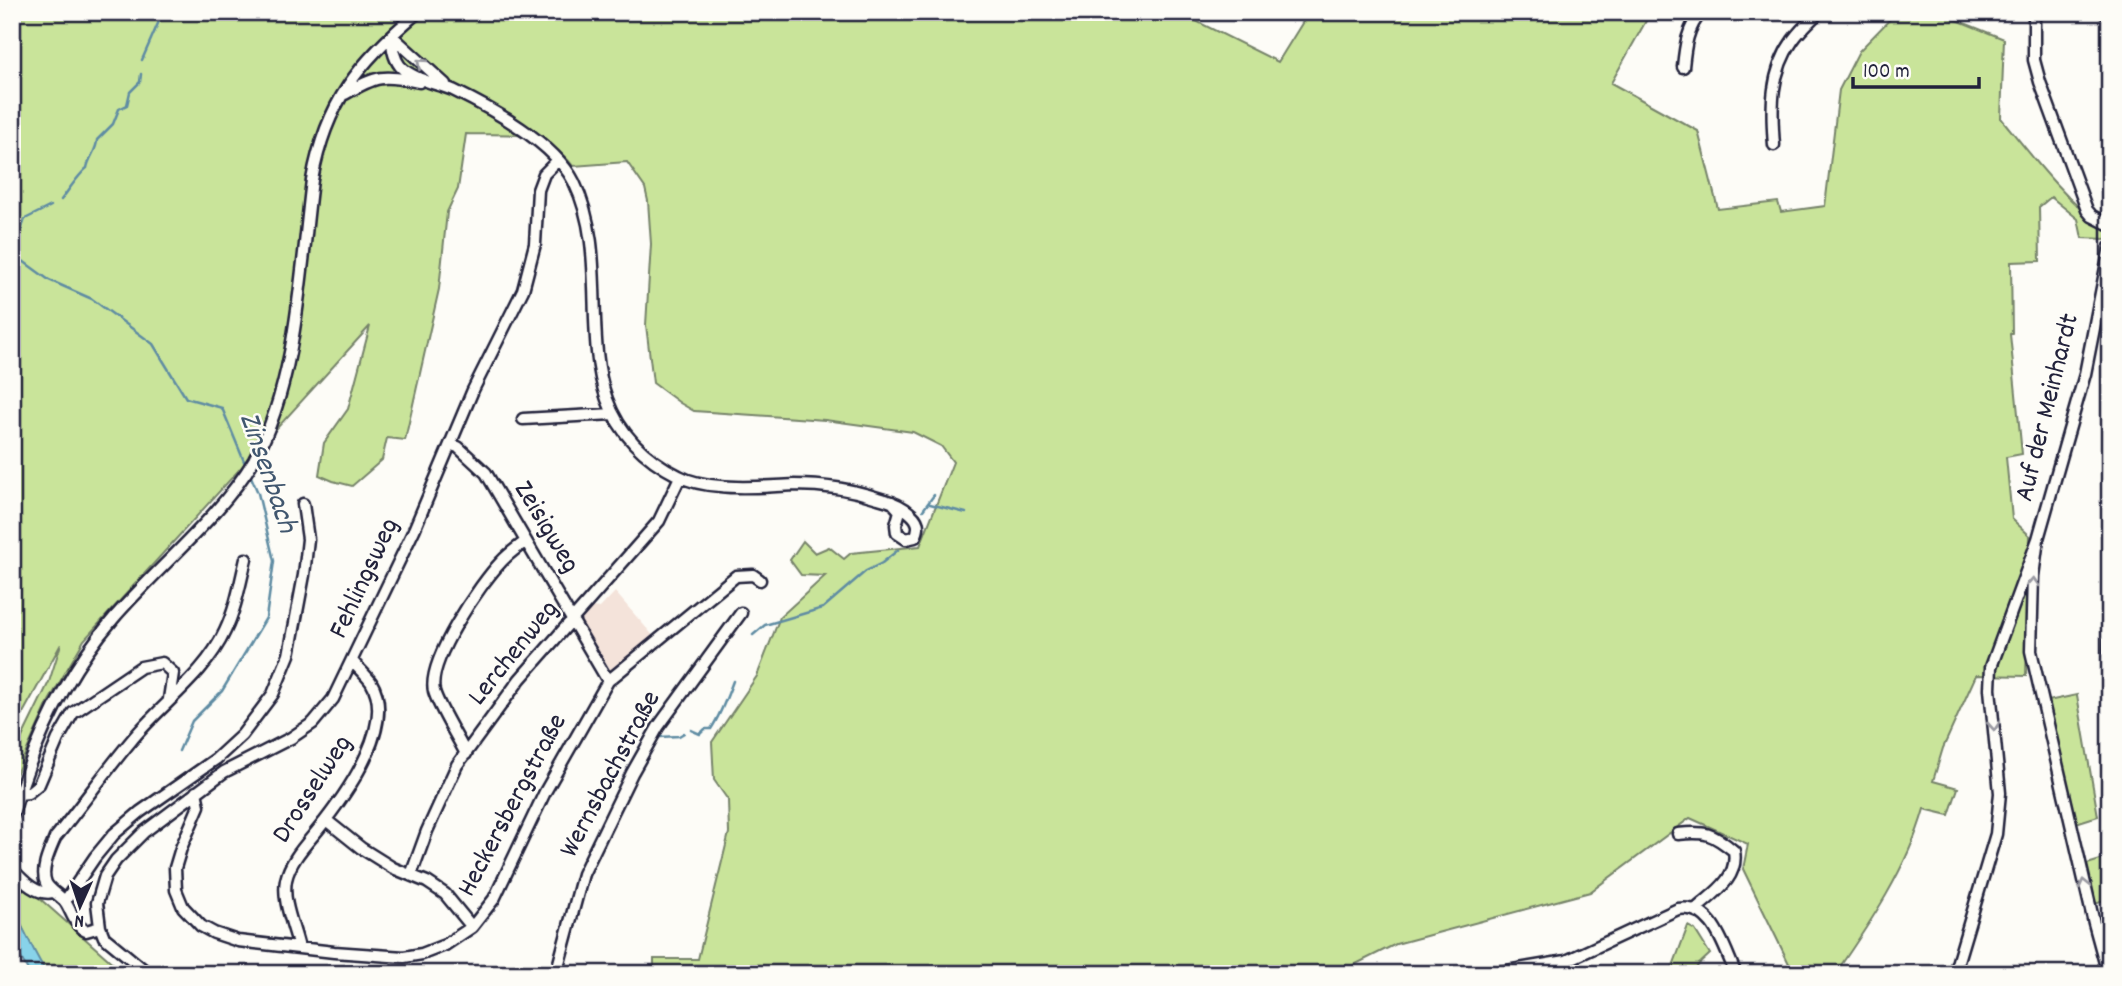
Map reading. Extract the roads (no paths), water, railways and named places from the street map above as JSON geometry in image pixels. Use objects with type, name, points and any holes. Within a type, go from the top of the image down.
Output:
[{"type":"street","points":[[12,817],[41,735],[80,662],[114,618],[242,478],[266,437],[281,395],[317,152],[341,96],[363,63],[418,12]]},
{"type":"street","points":[[1683,67],[1688,34],[1694,20],[1702,12]]},
{"type":"street","points":[[1774,145],[1771,108],[1776,71],[1793,39],[1819,12]]},
{"type":"street","points":[[2034,12],[2034,60],[2044,94],[2087,210],[2092,216],[2110,225]]},
{"type":"street","points":[[392,36],[395,58],[401,67],[440,86]]},
{"type":"street","points":[[392,36],[451,89],[540,143],[572,178],[585,206],[592,238],[596,354],[601,385],[613,414],[632,441],[680,477],[720,486],[833,487],[892,502]]},
{"type":"street","points":[[341,96],[367,81],[385,76],[451,89]]},
{"type":"street","name":"Fehlingsweg","points":[[100,927],[97,903],[105,876],[116,860],[144,832],[224,772],[291,738],[313,723],[333,699],[353,662],[452,445],[473,390],[523,290],[535,244],[538,190],[544,174],[558,160]]},
{"type":"street","name":"Auf der Meinhardt","points":[[1954,974],[1996,834],[2000,793],[1990,689],[1991,667],[2038,539],[2085,374],[2110,247]]},
{"type":"street","points":[[523,419],[613,414]]},
{"type":"street","name":"Zeisigweg","points":[[452,445],[486,474],[608,681]]},
{"type":"street","name":"Lerchenweg","points":[[411,875],[427,831],[457,765],[520,679],[659,521],[680,477]]},
{"type":"street","points":[[65,901],[114,834],[140,812],[216,759],[242,736],[274,694],[289,655],[304,575],[308,539],[303,504]]},
{"type":"street","name":"Auf der Meinhardt","points":[[2038,539],[2033,576],[2031,651],[2108,974]]},
{"type":"street","points":[[466,754],[434,690],[436,665],[452,632],[479,588],[501,561],[526,541]]},
{"type":"street","points":[[149,974],[104,937],[100,927],[86,931],[80,928],[65,901],[46,883],[48,853],[55,838],[131,741],[199,669],[225,632],[236,604],[246,559]]},
{"type":"street","name":"Heckersbergstraße","points":[[196,792],[199,806],[175,868],[176,890],[183,907],[201,926],[237,941],[404,957],[422,954],[445,945],[472,927],[494,899],[545,792],[608,681],[736,576],[753,575],[760,580]]},
{"type":"street","name":"Wernsbachstraße","points":[[556,974],[583,874],[632,773],[658,727],[741,613]]},
{"type":"street","points":[[2109,654],[2110,625]]},
{"type":"street","name":"Drosselweg","points":[[299,948],[286,904],[286,880],[296,856],[345,793],[373,742],[377,699],[371,682],[353,662]]},
{"type":"street","points":[[19,793],[28,793],[39,784],[58,739],[73,713],[141,667],[162,663],[168,666],[173,673],[168,700]]},
{"type":"street","points":[[326,820],[360,848],[445,894],[472,927]]},
{"type":"street","points":[[1678,834],[1702,831],[1718,837],[1734,850],[1734,869],[1728,880],[1696,909]]},
{"type":"street","points":[[12,869],[36,891],[44,894],[54,891]]},
{"type":"street","points":[[1489,974],[1566,961],[1678,909],[1696,909],[1706,915],[1735,974]]},
{"type":"water","points":[[12,911],[48,974],[30,974],[12,942]]},
{"type":"waterway","points":[[142,60],[163,12]]},
{"type":"waterway","points":[[61,200],[87,168],[97,140],[113,124],[119,109],[127,105],[130,92],[140,82],[141,74]]},
{"type":"waterway","points":[[13,253],[25,219],[51,206]]},
{"type":"waterway","name":"Zinsenbach","points":[[12,253],[49,280],[92,299],[153,344],[186,398],[222,408],[246,466]]},
{"type":"waterway","name":"Zinsenbach","points":[[179,751],[192,721],[222,691],[266,618],[274,561],[258,493],[249,472]]},
{"type":"waterway","points":[[923,510],[934,495]]},
{"type":"waterway","points":[[930,504],[966,513]]},
{"type":"waterway","points":[[753,635],[765,625],[823,608],[866,571],[898,550]]},
{"type":"waterway","points":[[691,730],[700,734],[705,729],[711,729],[733,681]]},
{"type":"waterway","points":[[660,737],[679,736],[684,733]]}]
